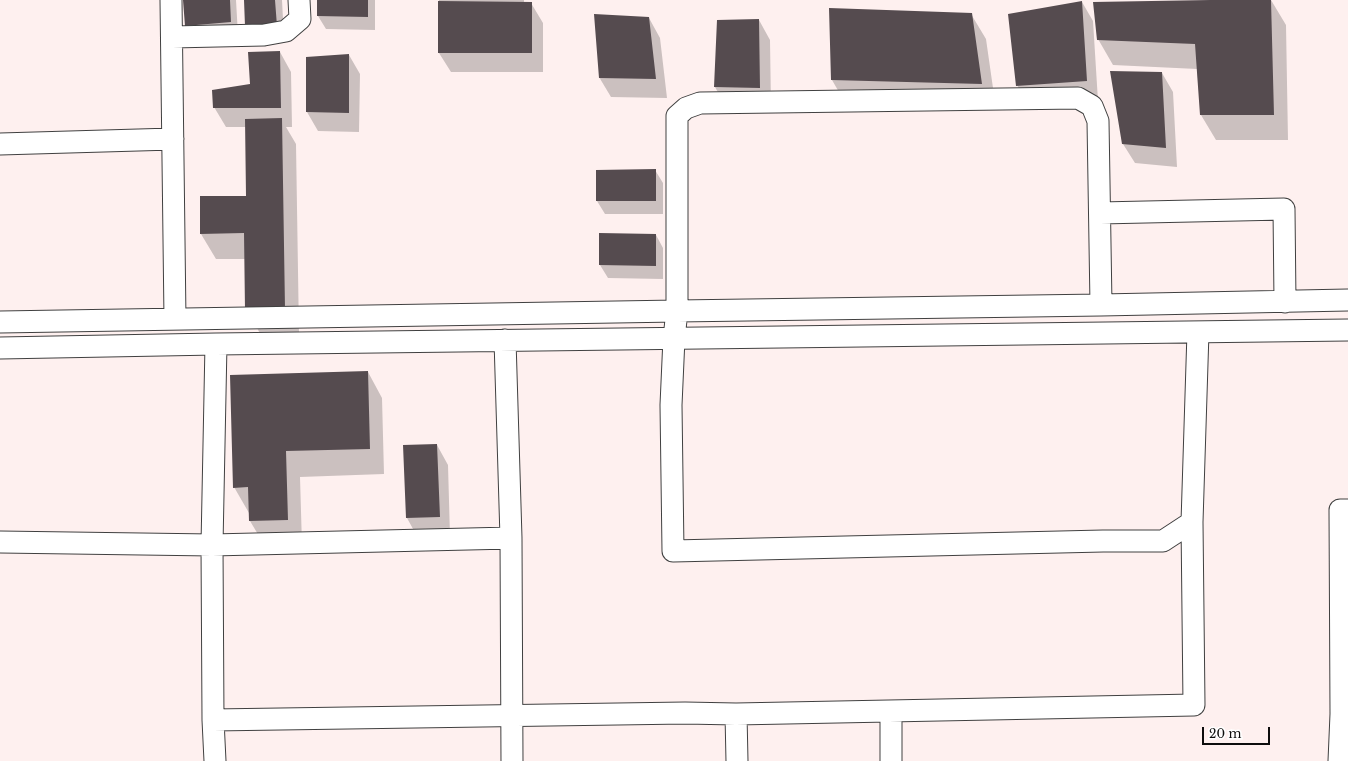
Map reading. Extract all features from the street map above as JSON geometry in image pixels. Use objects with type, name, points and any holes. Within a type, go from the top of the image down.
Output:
[{"type":"street","points":[[172,0],[176,319]]},
{"type":"street","points":[[172,36],[264,35],[286,31],[300,19],[299,0]]},
{"type":"street","points":[[1101,305],[1098,121],[1092,106],[1078,98],[700,103],[686,108],[677,116],[677,311],[674,338],[671,405],[673,551],[1103,541],[1163,541],[1192,522]]},
{"type":"street","points":[[0,144],[173,139]]},
{"type":"street","points":[[1100,212],[1284,209],[1285,302]]},
{"type":"street","points":[[0,322],[1348,300]]},
{"type":"street","points":[[0,348],[505,340],[1348,330]]},
{"type":"street","points":[[213,720],[685,713],[736,714],[1194,705],[1192,522],[1198,332]]},
{"type":"street","points":[[505,340],[511,538],[512,761]]},
{"type":"street","points":[[215,761],[213,720],[212,545],[216,344]]},
{"type":"street","points":[[1339,761],[1345,714],[1340,510],[1348,510]]},
{"type":"street","points":[[0,542],[212,545],[511,538]]},
{"type":"street","points":[[891,710],[891,761]]},
{"type":"street","points":[[736,714],[737,761]]},
{"type":"building","points":[[183,0],[230,0],[231,22],[185,26]]},
{"type":"building","points":[[244,0],[275,0],[277,26],[245,26]]},
{"type":"building","points":[[317,0],[368,0],[368,17],[317,16]]},
{"type":"building","points":[[1271,0],[1274,115],[1200,115],[1195,44],[1097,40],[1093,2]]},
{"type":"building","points":[[438,1],[532,2],[532,53],[438,53]]},
{"type":"building","points":[[1082,1],[1087,81],[1016,86],[1008,14]]},
{"type":"building","points":[[829,8],[972,13],[982,84],[831,80]]},
{"type":"building","points":[[594,14],[649,17],[656,79],[599,78]]},
{"type":"building","points":[[759,19],[760,88],[714,87],[717,20]]},
{"type":"building","points":[[280,51],[281,108],[213,108],[212,90],[250,84],[248,52]]},
{"type":"building","points":[[349,54],[349,113],[306,112],[306,57]]},
{"type":"building","points":[[1110,71],[1162,72],[1166,148],[1122,144]]},
{"type":"building","points":[[282,118],[285,309],[245,310],[244,233],[200,234],[200,196],[246,196],[245,119]]},
{"type":"building","points":[[656,169],[656,201],[596,201],[596,170]]},
{"type":"building","points":[[599,233],[656,234],[656,266],[599,265]]},
{"type":"building","points":[[368,371],[370,449],[286,451],[288,520],[249,521],[248,487],[233,488],[230,375]]},
{"type":"building","points":[[437,444],[440,517],[406,518],[403,445]]}]
